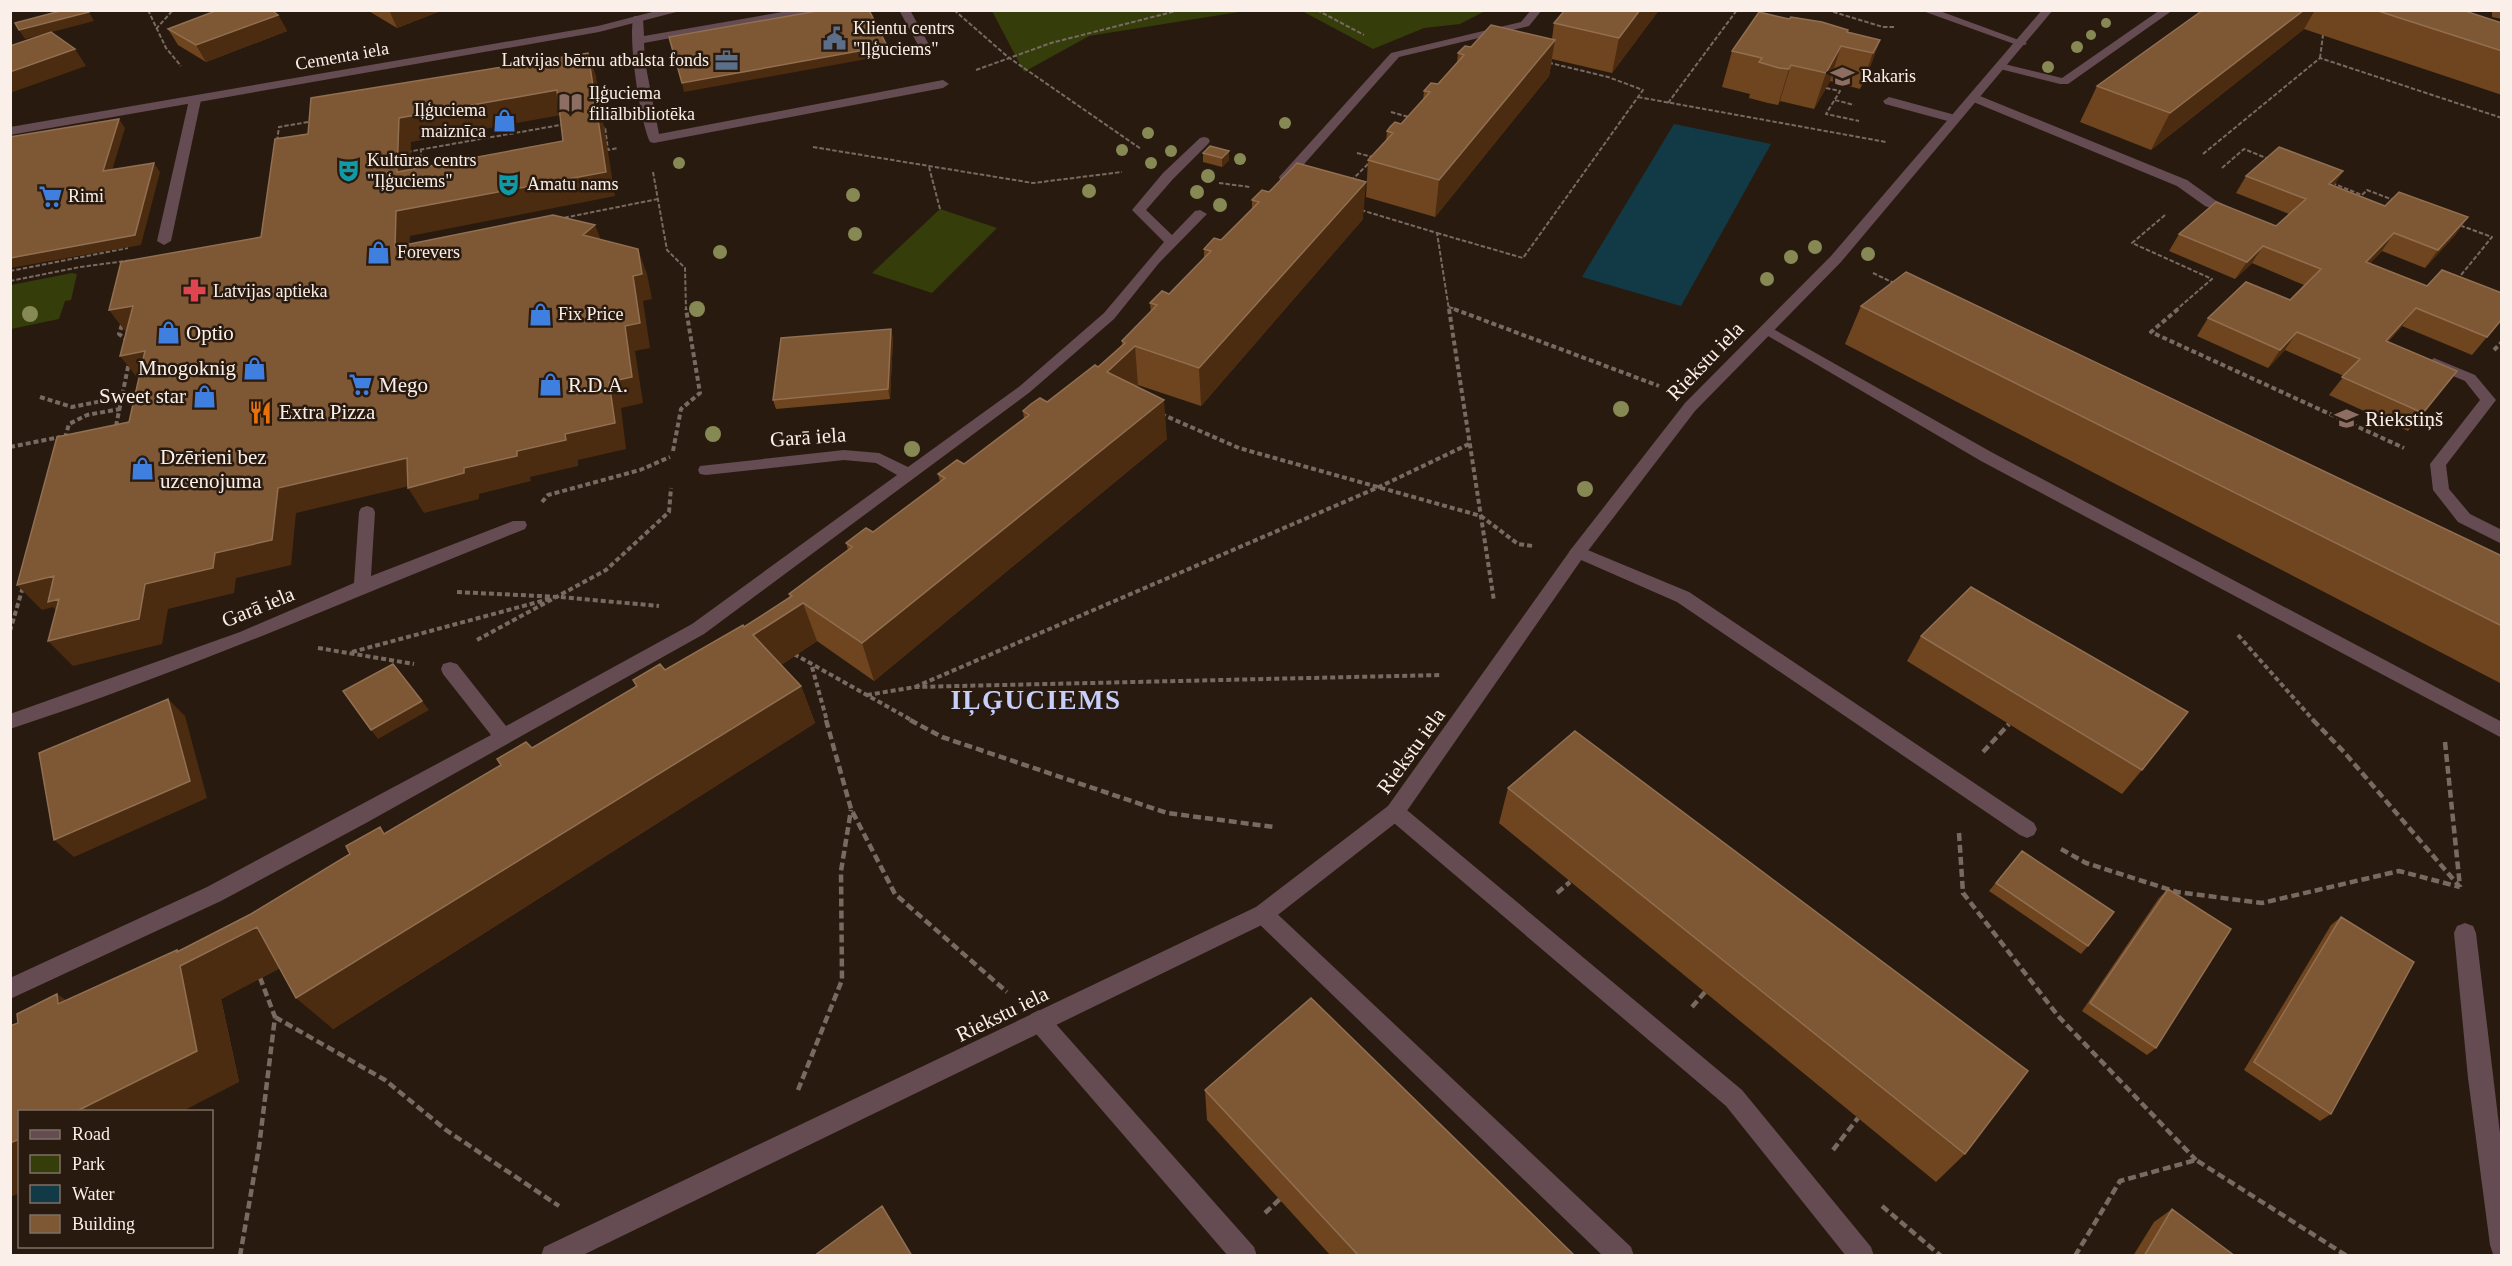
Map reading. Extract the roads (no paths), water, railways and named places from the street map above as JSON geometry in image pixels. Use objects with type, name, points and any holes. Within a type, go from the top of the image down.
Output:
[{"type":"street","name":"Cementa iela","points":[[10,131],[598,29],[679,10]]},
{"type":"street","points":[[637,40],[816,10]]},
{"type":"street","points":[[904,10],[927,52]]},
{"type":"street","points":[[1285,177],[1395,55],[1525,24],[1536,10]]},
{"type":"street","points":[[1925,10],[2021,43]]},
{"type":"street","name":"Riekstu iela","points":[[553,1256],[1263,914],[1395,812],[1578,552],[1690,407],[1836,260],[2048,10]]},
{"type":"street","points":[[2000,66],[2064,82],[2168,10]]},
{"type":"street","points":[[638,18],[639,62],[654,139],[943,84]]},
{"type":"street","points":[[1974,98],[2172,179],[2210,203],[2251,220]]},
{"type":"street","points":[[164,241],[200,99]]},
{"type":"street","points":[[1889,102],[1955,119]]},
{"type":"street","points":[[1171,242],[1139,210],[1168,176],[1204,141]]},
{"type":"street","points":[[10,989],[214,894],[698,629],[1025,389],[1109,315],[1171,242],[1200,214]]},
{"type":"street","points":[[1768,330],[1987,456],[2502,731]]},
{"type":"street","points":[[2422,358],[2470,378],[2488,400],[2438,464],[2441,490],[2464,518],[2502,538]]},
{"type":"street","name":"Garā iela","points":[[706,470],[844,455],[879,458],[909,475]]},
{"type":"street","points":[[362,587],[367,512]]},
{"type":"street","name":"Garā iela","points":[[10,722],[246,637],[362,587],[519,525]]},
{"type":"street","points":[[1578,552],[1683,597],[2027,829]]},
{"type":"street","points":[[450,669],[504,737]]},
{"type":"street","points":[[1395,812],[1734,1098],[1862,1256]]},
{"type":"street","points":[[1263,914],[1622,1256]]},
{"type":"street","points":[[2465,933],[2480,1078],[2502,1245]]},
{"type":"street","points":[[1039,1021],[1245,1256]]},
{"type":"water","points":[[1674,124],[1771,144],[1681,306],[1582,277]]},
{"type":"place","name":"Klientu centrs \"Iļģuciems\"","points":[[835,38]]},
{"type":"place","name":"Latvijas bērnu atbalsta fonds","points":[[727,60]]},
{"type":"place","name":"Rakaris","points":[[1843,76]]},
{"type":"place","name":"Iļģuciema filiālbibliotēka","points":[[571,103]]},
{"type":"place","name":"Iļģuciema maiznīca","points":[[504,120]]},
{"type":"place","name":"Kultūras centrs \"Iļģuciems\"","points":[[349,170]]},
{"type":"place","name":"Amatu nams","points":[[509,184]]},
{"type":"place","name":"Rimi","points":[[50,196]]},
{"type":"place","name":"Forevers","points":[[379,252]]},
{"type":"place","name":"Latvijas aptieka","points":[[195,291]]},
{"type":"place","name":"Fix Price","points":[[540,314]]},
{"type":"place","name":"Optio","points":[[168,333]]},
{"type":"place","name":"Mnogoknig","points":[[254,368]]},
{"type":"place","name":"Mego","points":[[361,385]]},
{"type":"place","name":"R.D.A.","points":[[550,385]]},
{"type":"place","name":"Sweet star","points":[[204,396]]},
{"type":"place","name":"Extra Pizza","points":[[261,412]]},
{"type":"place","name":"Riekstiņš","points":[[2347,419]]},
{"type":"place","name":"Dzērieni bez uzcenojuma","points":[[142,469]]},
{"type":"district","name":"IĻĢUCIEMS","points":[[1036,700]]}]
